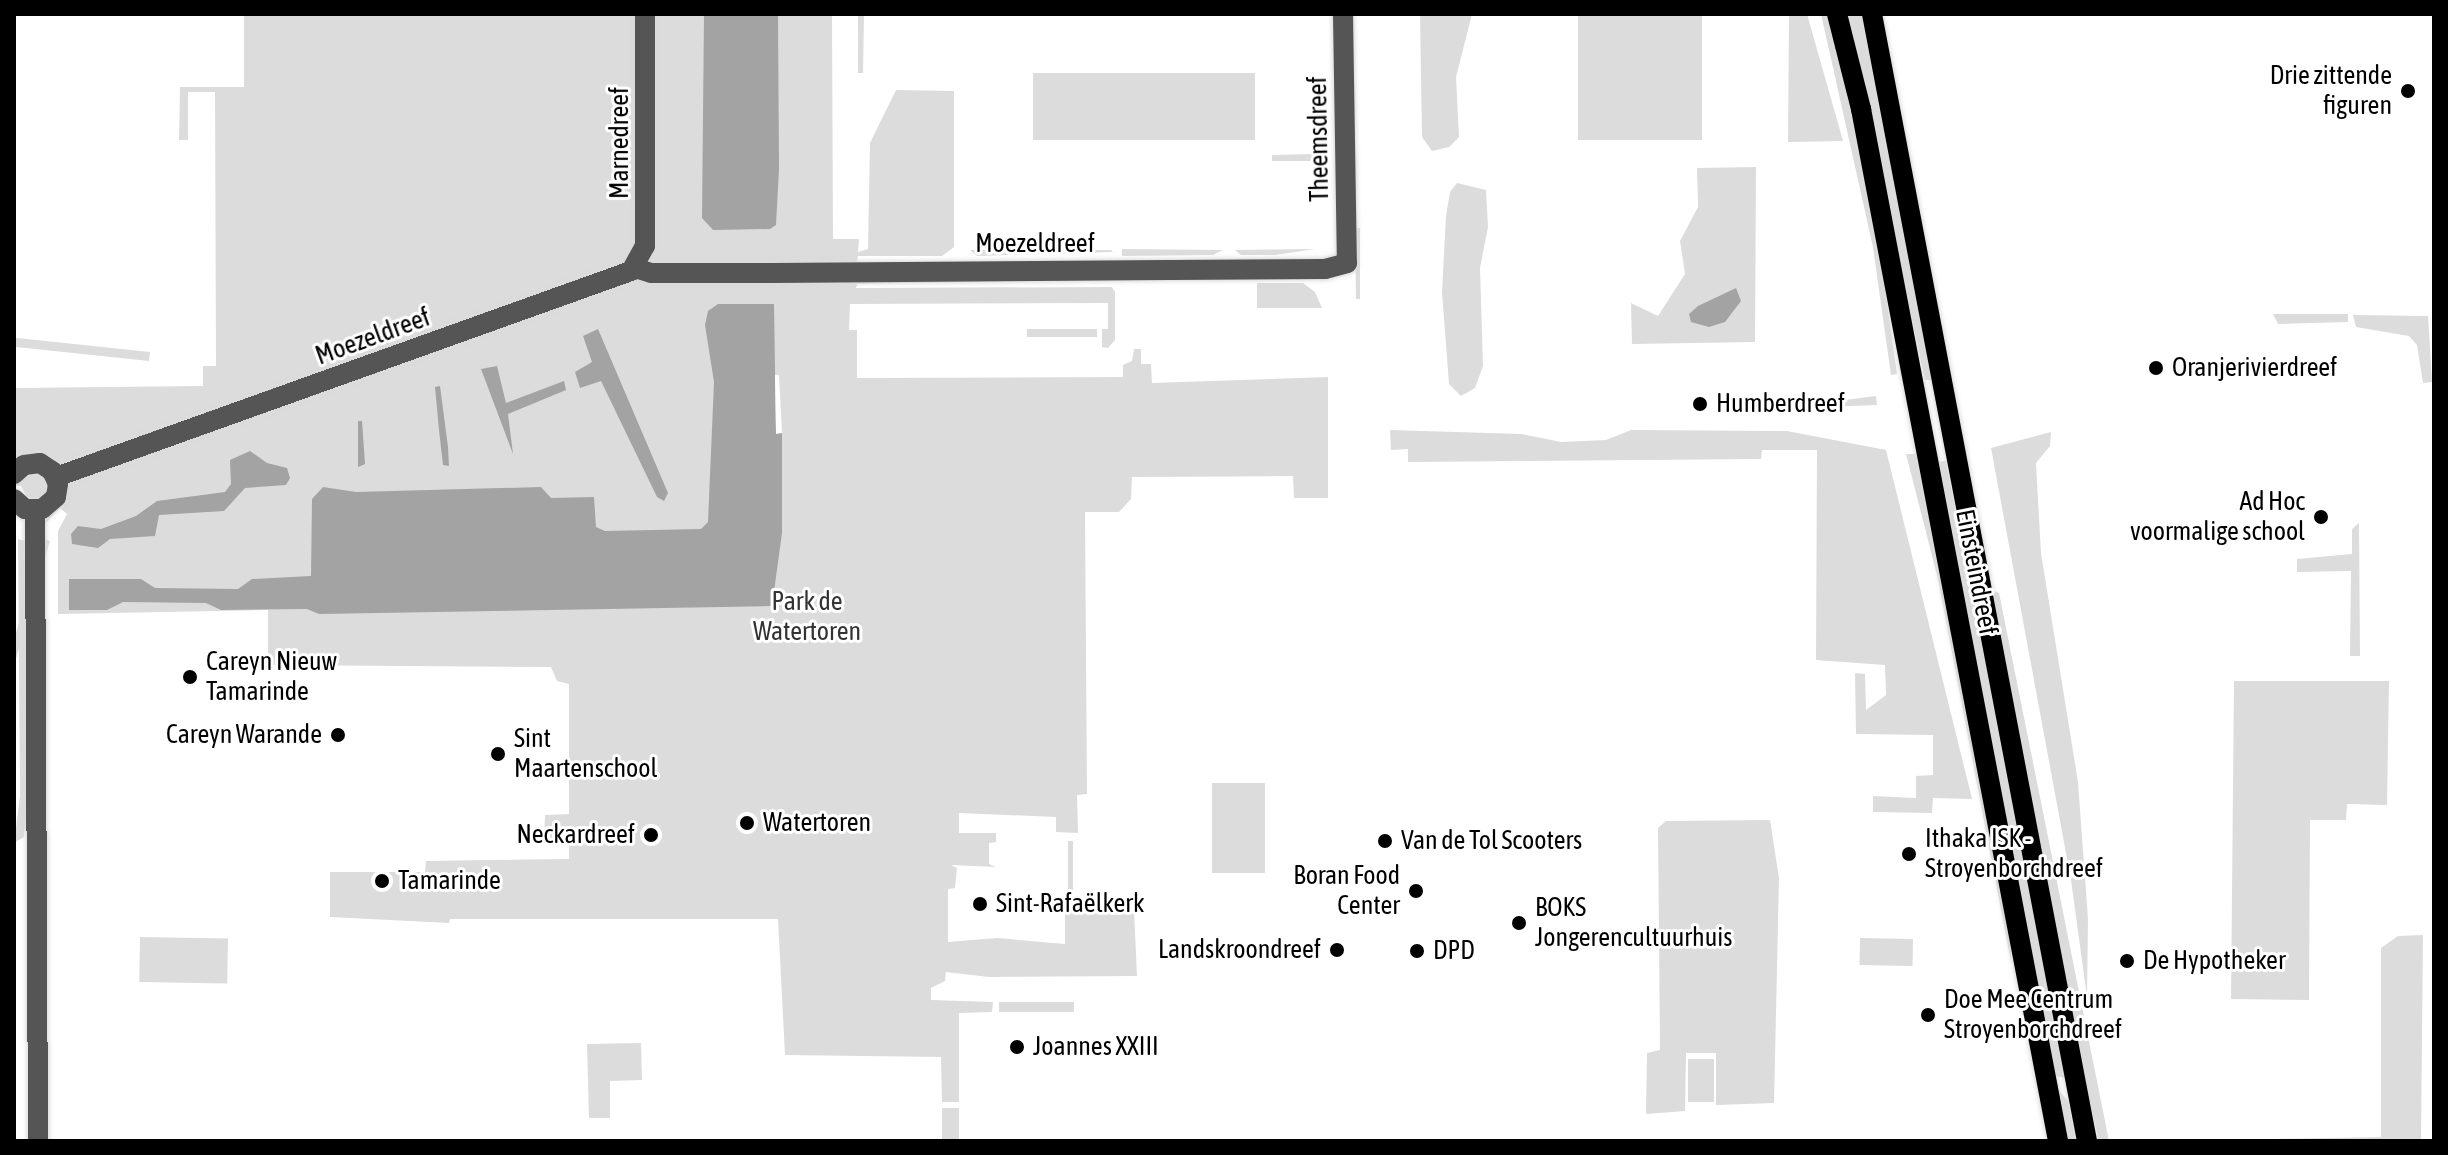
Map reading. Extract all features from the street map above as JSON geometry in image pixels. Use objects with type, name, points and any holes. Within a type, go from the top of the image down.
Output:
[{"type":"main road","name":"Einsteindreef","points":[[1837,14],[1861,109],[2058,1141]]},
{"type":"main road","name":"Einsteindreef","points":[[1872,14],[2087,1141]]},
{"type":"street","name":"Marnedreef","points":[[640,260],[645,14]]},
{"type":"street","name":"Theemsdreef","points":[[1343,14],[1347,263]]},
{"type":"street","name":"Moezeldreef","points":[[56,477],[640,260],[651,273],[1325,269],[1347,263]]},
{"type":"street","points":[[14,474],[24,465],[40,463],[56,477],[53,501],[35,510]]},
{"type":"street","points":[[14,499],[35,510]]},
{"type":"street","points":[[35,510],[38,1141]]},
{"type":"green space","name":"Park de Watertoren","points":[[244,14],[832,14],[833,239],[859,239],[858,252],[868,249],[870,143],[896,90],[954,91],[954,247],[942,256],[858,256],[857,262],[1108,279],[857,284],[856,288],[1112,287],[1115,292],[1115,340],[1108,348],[1102,347],[1102,329],[1108,329],[1108,303],[850,304],[849,330],[857,330],[857,378],[1123,377],[1123,365],[1132,361],[1134,349],[1141,349],[1141,364],[1151,364],[1152,383],[1328,377],[1328,498],[1294,498],[1293,476],[1132,477],[1131,499],[1119,512],[1085,512],[1087,794],[1077,795],[1078,833],[1056,832],[1056,817],[959,813],[959,833],[996,833],[996,842],[989,843],[989,864],[996,867],[951,865],[957,868],[955,888],[948,889],[948,942],[997,938],[1065,944],[1065,912],[1134,910],[1137,976],[989,977],[946,972],[945,981],[931,988],[931,1000],[993,1002],[992,1012],[959,1013],[959,1102],[942,1102],[941,1057],[785,1055],[778,919],[450,919],[449,923],[330,917],[330,872],[425,872],[426,861],[569,859],[569,842],[544,842],[545,815],[569,814],[569,684],[557,681],[551,667],[268,665],[268,610],[58,614],[58,531],[67,514],[60,508],[44,525],[48,513],[39,499],[27,497],[21,486],[14,486],[14,388],[203,386],[203,366],[216,366],[215,92],[188,92],[188,140],[179,140],[180,87],[244,87]]},
{"type":"green space","points":[[858,14],[864,14],[863,73],[858,73]]},
{"type":"green space","points":[[1420,14],[1472,14],[1456,77],[1459,137],[1449,147],[1432,151],[1422,137]]},
{"type":"green space","points":[[1578,14],[1702,14],[1702,140],[1578,140]]},
{"type":"green space","points":[[1789,14],[1807,14],[1843,141],[1788,142]]},
{"type":"green space","points":[[1821,14],[1829,14],[1832,23],[1879,246],[1897,374],[1891,375],[1873,247]]},
{"type":"green space","points":[[1847,14],[1865,14],[1936,380],[1925,380]]},
{"type":"green space","points":[[1033,73],[1255,73],[1255,140],[1033,140]]},
{"type":"green space","points":[[1314,154],[1315,161],[1272,161],[1272,155]]},
{"type":"green space","points":[[1756,167],[1755,342],[1632,344],[1631,303],[1658,316],[1685,274],[1680,241],[1698,207],[1697,168]]},
{"type":"green space","points":[[1457,183],[1486,190],[1488,227],[1480,268],[1483,366],[1475,388],[1461,396],[1449,384],[1442,292],[1446,216],[1450,192]]},
{"type":"green space","points":[[1355,228],[1360,228],[1360,299],[1356,299]]},
{"type":"green space","points":[[1122,249],[1223,250],[1213,255],[1122,256]]},
{"type":"green space","points":[[1315,249],[1275,255],[1241,255],[1235,250]]},
{"type":"green space","points":[[970,250],[1111,250],[1113,252],[977,256]]},
{"type":"green space","points":[[1257,283],[1303,283],[1315,292],[1322,308],[1257,308]]},
{"type":"green space","points":[[2273,314],[2348,314],[2348,322],[2278,324]]},
{"type":"green space","points":[[2353,315],[2428,316],[2432,382],[2423,383],[2417,345],[2409,336],[2356,327]]},
{"type":"green space","points":[[1027,329],[1097,329],[1097,337],[1027,337]]},
{"type":"green space","points":[[15,338],[150,352],[149,361],[14,347]]},
{"type":"green space","points":[[1876,396],[1877,405],[1823,407],[1822,403]]},
{"type":"green space","points":[[1727,404],[1805,405],[1801,409],[1726,409]]},
{"type":"green space","points":[[1390,430],[1521,434],[1561,442],[1606,440],[1631,430],[1787,431],[1886,450],[1972,799],[1933,798],[1932,813],[1873,812],[1873,796],[1916,798],[1916,776],[1933,775],[1933,735],[1856,734],[1855,673],[1865,674],[1866,710],[1886,695],[1885,665],[1816,660],[1817,450],[1762,450],[1761,459],[1408,462],[1408,449],[1391,450]]},
{"type":"green space","points":[[2051,432],[2050,446],[2036,463],[2041,553],[2078,782],[2088,919],[2087,997],[2071,880],[1991,448]]},
{"type":"green space","points":[[1906,454],[1918,454],[2010,916],[2011,962],[1938,579]]},
{"type":"green space","points":[[1946,461],[1969,581],[1986,639],[2072,1079],[2056,1076],[1937,462]]},
{"type":"green space","points":[[2359,523],[2360,656],[2350,656],[2351,571],[2297,572],[2297,559],[2352,554],[2352,529]]},
{"type":"green space","points":[[18,539],[26,541],[27,801],[24,837],[14,843],[20,796]]},
{"type":"green space","points":[[43,539],[50,541],[15,663],[14,640]]},
{"type":"green space","points":[[1989,589],[1999,593],[2109,1141],[2099,1141],[2089,1098]]},
{"type":"green space","points":[[2234,681],[2389,681],[2387,805],[2347,804],[2346,820],[2310,820],[2309,1000],[2231,999]]},
{"type":"green space","points":[[1212,783],[1265,783],[1265,873],[1212,873]]},
{"type":"green space","points":[[1770,820],[1779,878],[1774,1103],[1716,1105],[1716,1053],[1686,1053],[1685,1111],[1646,1114],[1647,1053],[1660,1050],[1658,828],[1666,821]]},
{"type":"green space","points":[[1068,841],[1073,841],[1073,890],[1068,890]]},
{"type":"green space","points":[[2423,935],[2421,1141],[2167,1141],[2381,1137],[2381,948],[2398,936]]},
{"type":"green space","points":[[140,937],[228,939],[227,984],[139,982]]},
{"type":"green space","points":[[1860,938],[1913,939],[1913,966],[1860,965]]},
{"type":"green space","points":[[999,1002],[1074,1002],[1074,1012],[999,1012]]},
{"type":"green space","points":[[641,1043],[642,1080],[610,1081],[610,1118],[589,1118],[587,1044]]},
{"type":"green space","points":[[1688,1059],[1714,1059],[1714,1102],[1688,1102]]},
{"type":"green space","points":[[2059,1090],[2068,1101],[2076,1141],[2068,1141]]},
{"type":"green space","points":[[942,1108],[959,1108],[959,1141],[942,1141]]},
{"type":"shaded area","points":[[704,14],[778,14],[779,169],[776,225],[770,229],[713,230],[702,218]]},
{"type":"shaded area","points":[[1736,288],[1741,301],[1725,322],[1709,327],[1691,322],[1689,314],[1698,306]]},
{"type":"shaded area","points":[[718,304],[774,304],[776,433],[782,433],[782,533],[772,606],[319,614],[307,609],[221,610],[206,603],[123,602],[107,610],[69,610],[69,579],[141,579],[155,588],[238,589],[252,579],[311,576],[312,499],[323,487],[356,492],[541,487],[551,498],[594,497],[596,527],[605,531],[701,529],[708,522],[714,382],[705,325],[708,311]]},
{"type":"shaded area","points":[[598,329],[668,493],[664,501],[657,497],[601,381],[580,388],[575,372],[592,362],[583,336]]},
{"type":"shaded area","points":[[497,366],[506,403],[564,381],[566,390],[508,414],[513,454],[481,369]]},
{"type":"shaded area","points":[[440,386],[449,466],[443,465],[439,430],[435,387]]},
{"type":"shaded area","points":[[358,421],[362,421],[365,464],[358,467]]},
{"type":"shaded area","points":[[250,451],[267,463],[287,468],[290,478],[286,485],[245,488],[224,511],[159,515],[155,536],[110,539],[98,548],[72,544],[71,534],[78,526],[101,529],[136,516],[157,501],[225,492],[231,484],[230,460]]},
{"type":"pier","points":[[775,375],[779,375],[782,433],[776,434]]},
{"type":"place","name":"Drie zittende figuren","points":[[2408,91]]},
{"type":"place","name":"Oranjerivierdreef","points":[[2156,368]]},
{"type":"place","name":"Humberdreef","points":[[1700,404]]},
{"type":"place","name":"Ad Hoc voormalige school","points":[[2321,517]]},
{"type":"place","name":"Careyn Nieuw Tamarinde","points":[[190,677]]},
{"type":"place","name":"Careyn Warande","points":[[338,735]]},
{"type":"place","name":"Sint Maartenschool","points":[[498,754]]},
{"type":"place","name":"Watertoren","points":[[747,823]]},
{"type":"place","name":"Neckardreef","points":[[651,835]]},
{"type":"place","name":"Van de Tol Scooters","points":[[1385,841]]},
{"type":"place","name":"Ithaka ISK - Stroyenborchdreef","points":[[1909,854]]},
{"type":"place","name":"Tamarinde","points":[[382,881]]},
{"type":"place","name":"Boran Food Center","points":[[1416,891]]},
{"type":"place","name":"Sint-Rafaëlkerk","points":[[980,904]]},
{"type":"place","name":"BOKS Jongerencultuurhuis","points":[[1519,923]]},
{"type":"place","name":"Landskroondreef","points":[[1337,950]]},
{"type":"place","name":"DPD","points":[[1417,951]]},
{"type":"place","name":"De Hypotheker","points":[[2127,961]]},
{"type":"place","name":"Doe Mee Centrum Stroyenborchdreef","points":[[1928,1015]]},
{"type":"place","name":"Joannes XXIII","points":[[1017,1047]]}]
